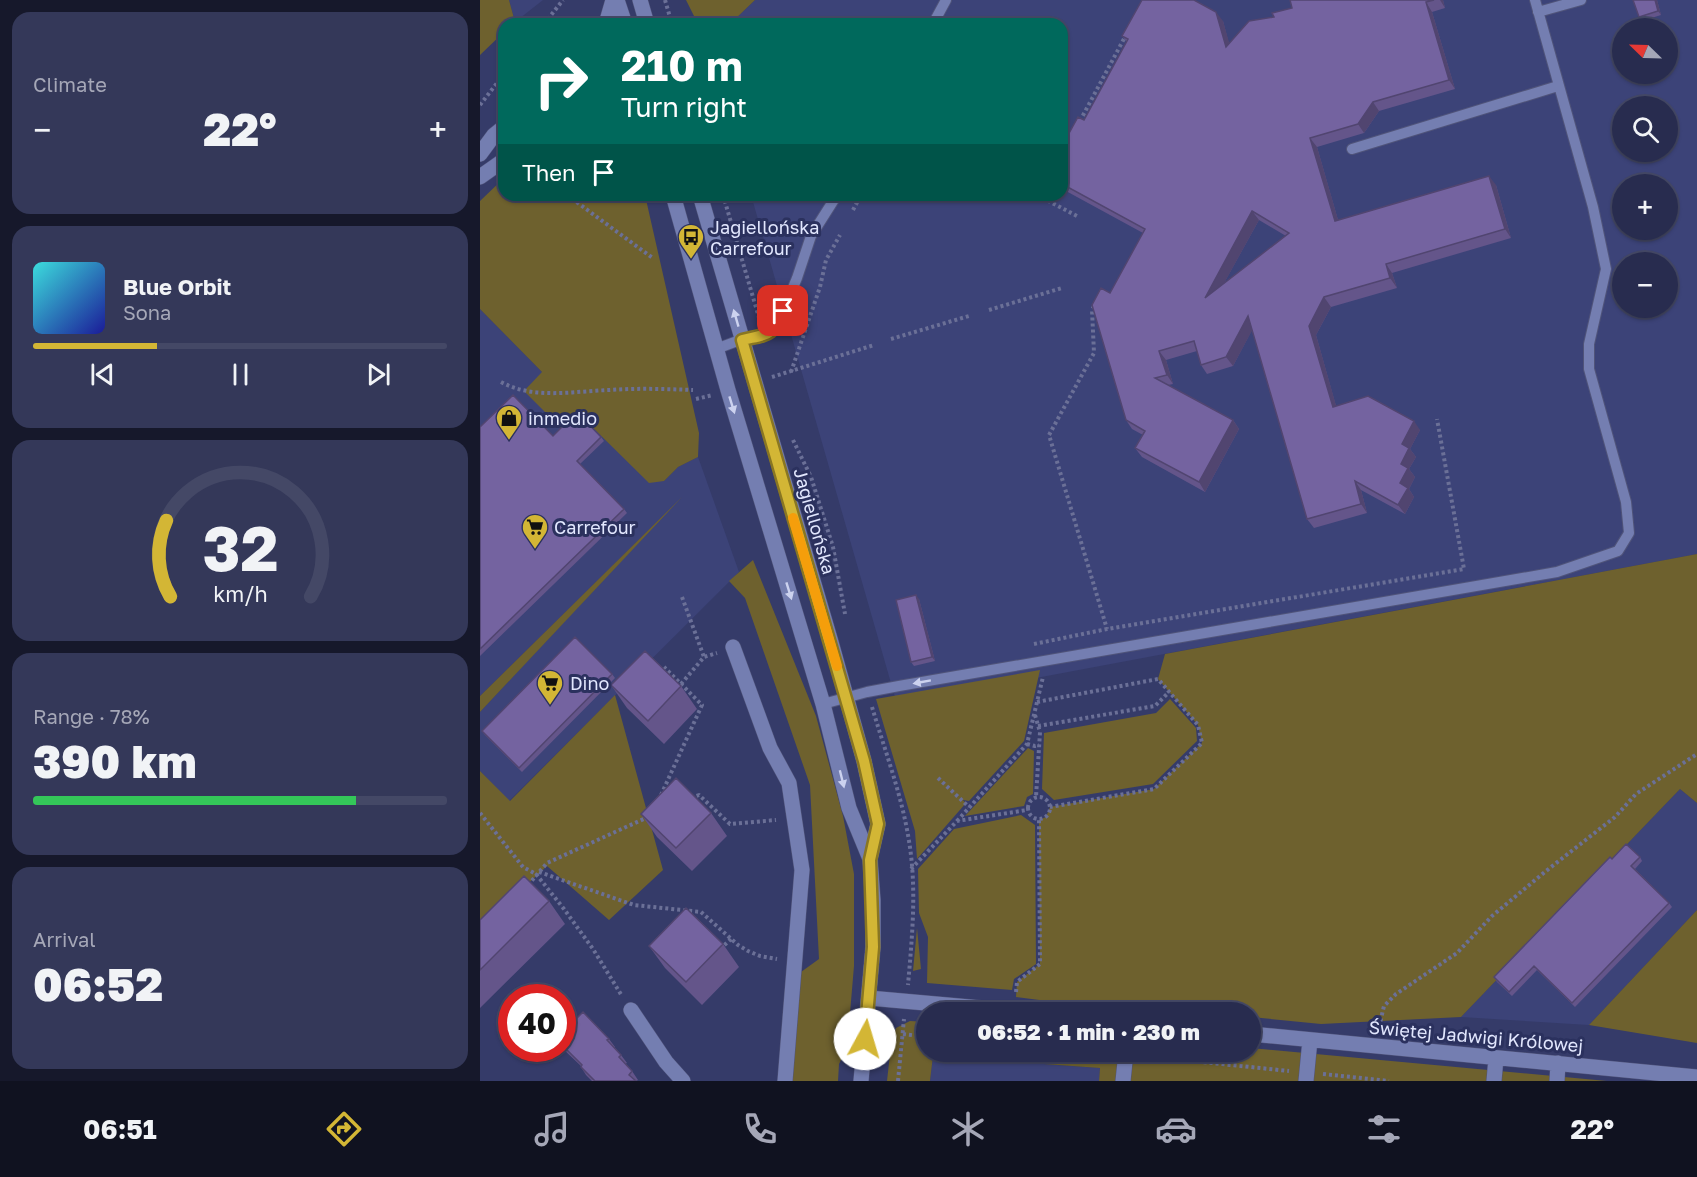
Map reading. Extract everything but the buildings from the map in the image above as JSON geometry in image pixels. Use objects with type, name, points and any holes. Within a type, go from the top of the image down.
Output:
[{"type":"street","points":[[608,18],[615,0]]},
{"type":"street","points":[[615,0],[622,18]]},
{"type":"street","points":[[640,0],[645,18]]},
{"type":"street","points":[[480,154],[498,132]]},
{"type":"street","points":[[480,177],[498,164]]},
{"type":"street","name":"Jagiellońska","points":[[675,201],[716,349],[823,704],[849,808],[870,860]]},
{"type":"street","name":"Jagiellońska","points":[[702,201],[872,789],[878,824],[870,860],[873,947],[861,1081]]},
{"type":"street","points":[[733,647],[770,748],[789,783],[802,870],[785,1081]]},
{"type":"street","points":[[869,998],[916,1002]]},
{"type":"street","points":[[631,1010],[666,1062],[683,1081]]},
{"type":"street","name":"Świętej Jadwigi Królowej","points":[[1261,1035],[1697,1077]]},
{"type":"street","points":[[1307,1077],[1310,1040]]},
{"type":"street","points":[[1494,1081],[1496,1058]]},
{"type":"street","points":[[1123,1081],[1125,1062]]},
{"type":"street","points":[[1557,1081],[1558,1064]]},
{"type":"lane","points":[[936,18],[946,0]]},
{"type":"lane","points":[[823,704],[846,697],[980,672],[1557,572],[1618,551],[1629,533],[1626,502],[1589,369],[1589,344],[1606,269],[1593,207],[1535,0]]},
{"type":"lane","points":[[1538,12],[1581,0]]},
{"type":"lane","points":[[1352,149],[1558,86]]},
{"type":"lane","points":[[716,349],[772,332],[777,326],[811,236],[833,201]]},
{"type":"path","points":[[549,18],[563,0]]},
{"type":"path","points":[[665,0],[670,18]]},
{"type":"path","points":[[1079,123],[1128,31]]},
{"type":"path","points":[[480,105],[498,82]]},
{"type":"path","points":[[575,201],[654,259]]},
{"type":"path","points":[[853,210],[858,201]]},
{"type":"path","points":[[1049,201],[1077,216]]},
{"type":"path","points":[[791,372],[820,287],[826,260],[840,235]]},
{"type":"path","points":[[989,310],[1062,288]]},
{"type":"path","points":[[1096,303],[1092,310],[1094,353],[1049,435],[1107,629]]},
{"type":"path","points":[[891,339],[969,316]]},
{"type":"path","points":[[772,377],[874,345]]},
{"type":"path","points":[[501,382],[513,388],[542,394],[642,389],[693,390]]},
{"type":"path","points":[[1026,645],[1107,629],[1464,569],[1437,419]]},
{"type":"path","points":[[682,597],[704,657]]},
{"type":"path","points":[[676,689],[704,657],[733,647]]},
{"type":"path","points":[[657,805],[702,705],[664,667]]},
{"type":"path","points":[[911,869],[1027,744],[1044,669]]},
{"type":"path","points":[[1037,702],[1158,679],[1198,725],[1202,743],[1154,789],[1050,807]]},
{"type":"path","points":[[1038,726],[1155,706],[1169,692]]},
{"type":"path","points":[[1034,712],[1040,732],[1036,797]]},
{"type":"path","points":[[1027,744],[1039,745]]},
{"type":"path","points":[[1375,1046],[1384,1006],[1396,994],[1456,953],[1492,916],[1615,817],[1636,795],[1697,754]]},
{"type":"path","points":[[938,778],[969,807]]},
{"type":"path","points":[[690,799],[699,795],[730,824],[794,819]]},
{"type":"path","points":[[1027,810],[1030,801],[1036,797],[1043,798],[1050,807]]},
{"type":"path","points":[[1027,810],[1032,818],[1039,820],[1046,817],[1050,807]]},
{"type":"path","points":[[957,821],[1027,810]]},
{"type":"path","points":[[711,819],[718,812]]},
{"type":"path","points":[[480,813],[523,867],[634,905],[701,912],[748,951],[760,956],[796,959]]},
{"type":"path","points":[[525,890],[537,873],[548,863],[652,815]]},
{"type":"path","points":[[1016,997],[1017,982],[1040,964],[1039,820]]},
{"type":"path","points":[[537,873],[593,949],[631,1010]]},
{"type":"path","points":[[908,984],[914,912]]},
{"type":"path","points":[[720,949],[731,939]]},
{"type":"path","points":[[898,1081],[904,1018]]},
{"type":"path","points":[[903,1034],[916,1036]]},
{"type":"path","points":[[1194,1062],[1307,1077],[1389,1081]]},
{"type":"shaded area","points":[[480,0],[509,0],[514,18],[498,18],[498,38],[480,55]]},
{"type":"shaded area","points":[[509,0],[543,0],[520,18],[514,18]]},
{"type":"shaded area","points":[[686,0],[755,0],[736,18],[695,18]]},
{"type":"shaded area","points":[[755,0],[1697,0],[1697,554],[897,704],[753,201],[1068,201],[1068,18],[736,18]]},
{"type":"shaded area","points":[[498,184],[498,201],[646,201],[699,433],[698,457],[678,467],[664,481],[649,483],[581,416],[564,431],[524,391],[542,372],[480,309],[480,201]]},
{"type":"shaded area","points":[[480,309],[542,372],[580,416],[664,481],[678,467],[698,457],[739,572],[509,801],[480,771],[480,712],[665,514],[480,696]]},
{"type":"shaded area","points":[[682,497],[480,712],[480,696]]},
{"type":"shaded area","points":[[1697,554],[1697,803],[1680,789],[1461,1017],[1321,1024],[1261,1018],[1261,1002],[1058,1002],[1016,997],[1017,982],[1040,964],[1039,820],[1046,817],[1050,807],[1154,789],[1202,743],[1198,725],[1158,679],[1165,654]]},
{"type":"shaded area","points":[[753,560],[816,716],[843,816],[854,874],[854,966],[848,1037],[846,1050],[839,1064],[838,1081],[792,1081],[801,972],[819,959],[810,785],[745,598],[729,581]]},
{"type":"shaded area","points":[[1040,670],[1024,741],[969,801],[963,800],[956,794],[966,803],[917,859],[915,831],[876,699]]},
{"type":"shaded area","points":[[615,695],[663,870],[609,920],[547,866],[480,928],[480,771],[510,801]]},
{"type":"shaded area","points":[[1170,699],[1196,728],[1197,741],[1153,784],[1054,800],[1042,789],[1044,733],[1156,713]]},
{"type":"shaded area","points":[[1028,748],[1034,751],[1033,794],[1027,797],[1024,806],[965,816]]},
{"type":"shaded area","points":[[1680,789],[1697,803],[1697,910],[1589,1025],[1461,1017]]},
{"type":"shaded area","points":[[1021,815],[1035,825],[1036,964],[1014,979],[1012,990],[927,983],[928,937],[919,913],[918,869],[954,829]]},
{"type":"shaded area","points":[[1697,910],[1697,1043],[1589,1025]]},
{"type":"shaded area","points":[[917,928],[921,969],[913,971]]},
{"type":"shaded area","points":[[910,1021],[916,1021],[916,1062],[932,1062],[930,1081],[887,1081],[891,1045],[896,1028]]},
{"type":"shaded area","points":[[1261,1049],[1607,1081],[1099,1081],[1100,1068],[1016,1062],[1261,1062]]},
{"type":"shaded area","points":[[932,1062],[1016,1062],[1100,1068],[1099,1081],[930,1081]]},
{"type":"slow traffic","points":[[793,518],[837,666]]},
{"type":"place","name":"Jagiellońska Carrefour","points":[[691,260]]},
{"type":"place","name":"inmedio","points":[[509,441]]},
{"type":"place","name":"Carrefour","points":[[535,550]]},
{"type":"place","name":"Dino","points":[[550,706]]},
{"type":"route","points":[[783,311],[772,332],[742,340],[872,789],[878,824],[870,860],[873,947],[865,1039]]}]
